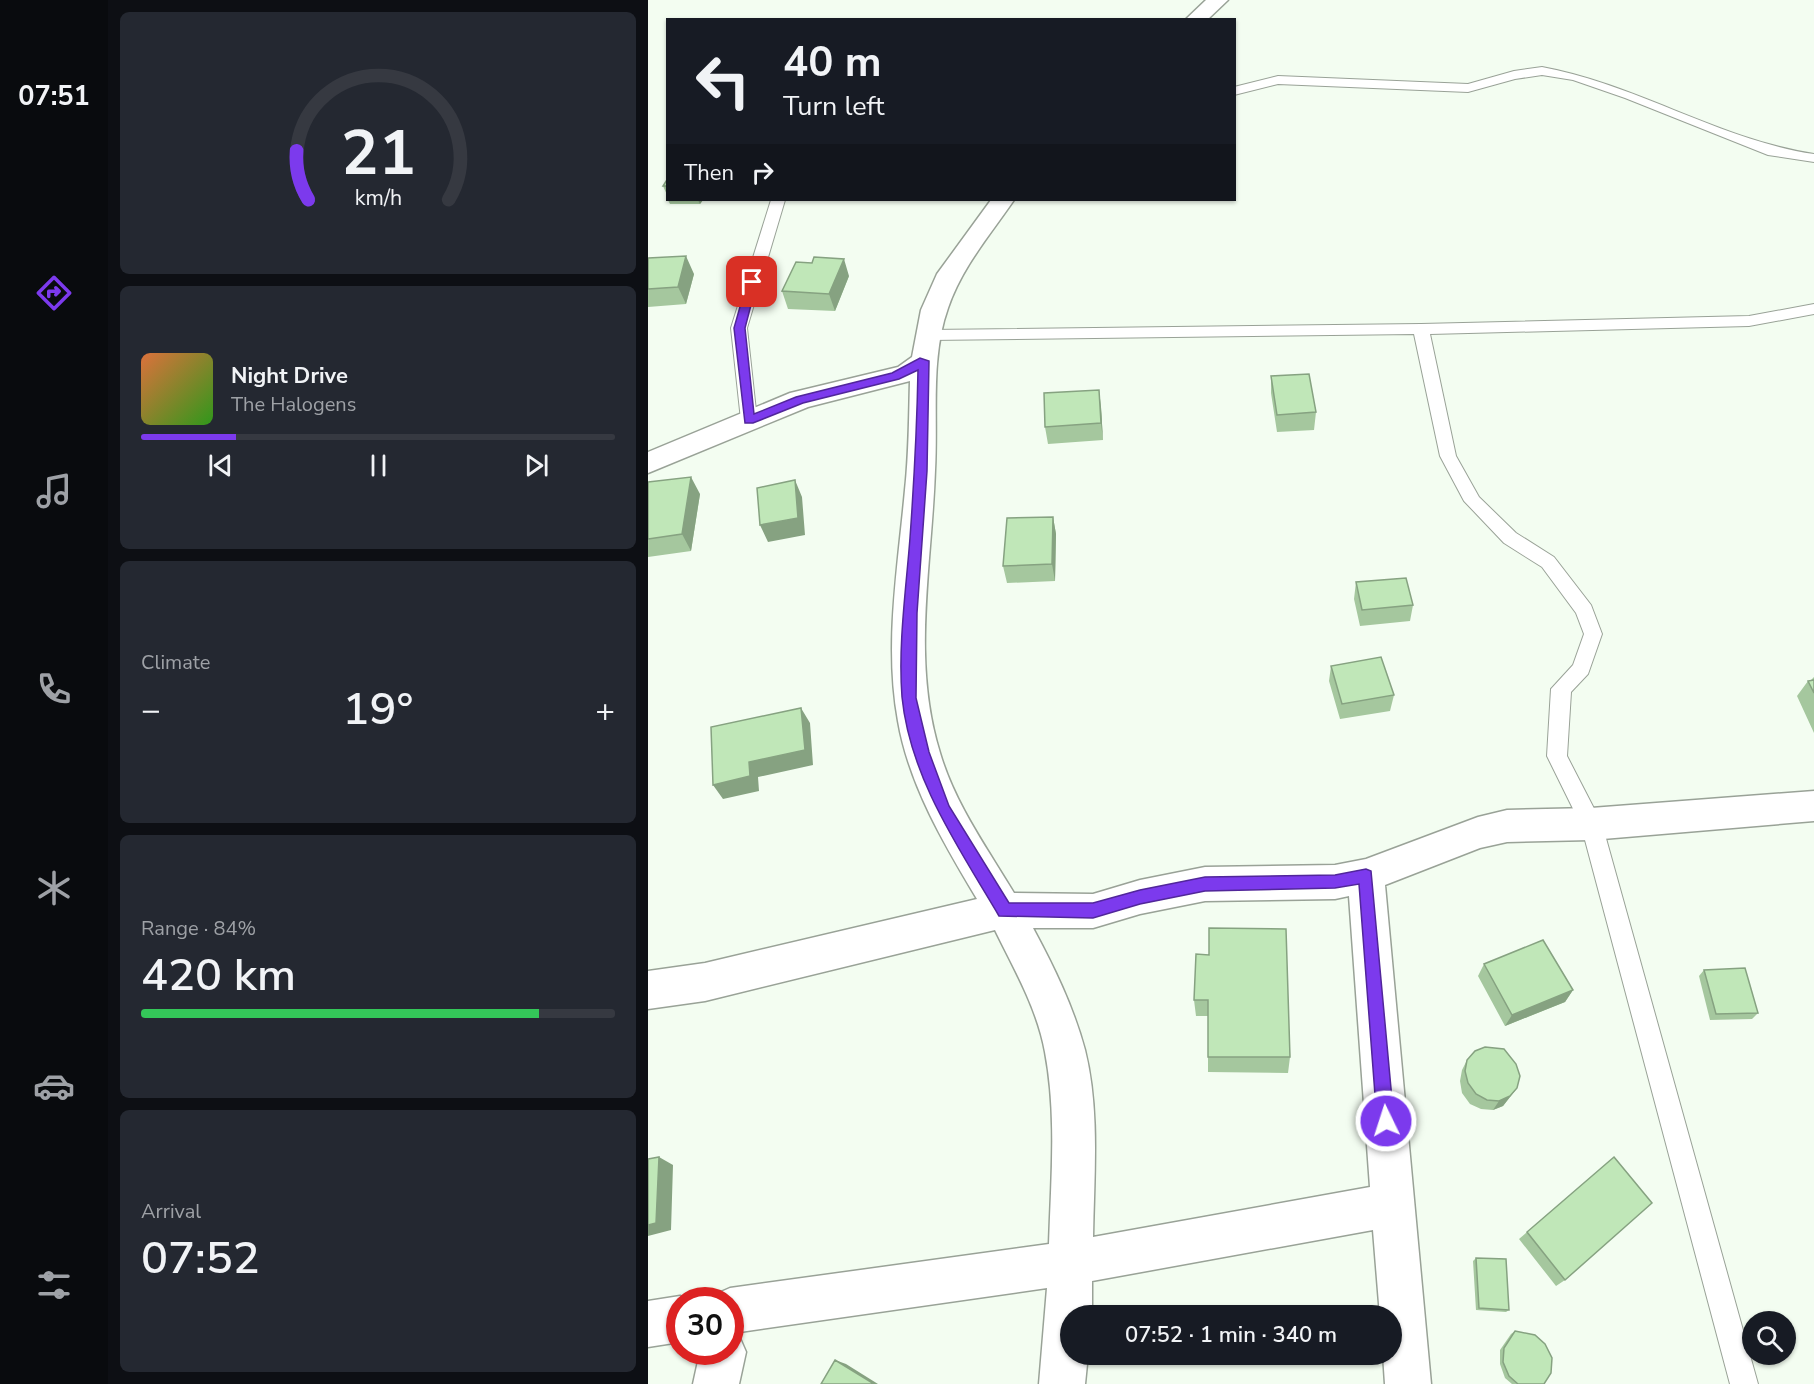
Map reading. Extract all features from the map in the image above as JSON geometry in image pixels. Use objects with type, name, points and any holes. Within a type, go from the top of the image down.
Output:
[{"type":"street","points":[[1197,18],[1218,0]]},
{"type":"street","points":[[1001,201],[949,274],[934,310],[926,348],[921,471],[910,613],[909,698],[922,752],[943,809],[1004,910],[1045,989],[1065,1051],[1074,1126],[1069,1321],[1062,1384]]},
{"type":"street","points":[[653,459],[800,400],[907,372],[926,348]]},
{"type":"street","points":[[648,990],[705,982],[1004,910],[1093,910],[1140,897],[1205,884],[1335,882],[1366,876],[1478,833],[1507,826],[1591,824],[1814,806]]},
{"type":"street","points":[[1366,876],[1408,1384]]},
{"type":"street","points":[[744,1309],[1070,1263],[1393,1205]]},
{"type":"street","points":[[648,1324],[666,1321]]},
{"type":"street","points":[[716,1384],[720,1365]]},
{"type":"lane","points":[[1236,90],[1278,80],[1468,88],[1514,75],[1542,71],[1598,84],[1668,109],[1773,152],[1814,158]]},
{"type":"lane","points":[[749,420],[739,328],[778,201]]},
{"type":"lane","points":[[926,348],[1421,329],[1749,321],[1814,309]]},
{"type":"lane","points":[[1421,329],[1448,456],[1473,501],[1510,538],[1548,562],[1584,610],[1593,634],[1581,669],[1561,689],[1557,756],[1591,824],[1744,1384]]},
{"type":"building","points":[[686,256],[678,287],[648,289],[648,258]]},
{"type":"building","points":[[814,257],[844,259],[829,294],[782,291],[796,262],[812,263]]},
{"type":"building","points":[[1309,374],[1316,412],[1277,415],[1271,376]]},
{"type":"building","points":[[1099,390],[1101,423],[1045,427],[1044,393]]},
{"type":"building","points":[[691,477],[682,534],[648,539],[648,482]]},
{"type":"building","points":[[795,480],[798,518],[760,525],[757,488]]},
{"type":"building","points":[[1053,517],[1052,564],[1003,566],[1007,518]]},
{"type":"building","points":[[1406,578],[1413,605],[1362,610],[1356,582]]},
{"type":"building","points":[[1381,657],[1394,695],[1342,704],[1331,666]]},
{"type":"building","points":[[1814,680],[1814,693],[1808,681]]},
{"type":"building","points":[[801,708],[805,750],[749,762],[750,776],[713,785],[711,727]]},
{"type":"building","points":[[1209,928],[1286,929],[1290,1057],[1208,1057],[1208,1000],[1194,1000],[1196,954],[1209,955]]},
{"type":"building","points":[[1543,940],[1573,990],[1512,1015],[1484,964]]},
{"type":"building","points":[[1745,968],[1758,1013],[1716,1014],[1704,970]]},
{"type":"building","points":[[1485,1047],[1504,1049],[1516,1064],[1520,1076],[1517,1088],[1510,1096],[1499,1101],[1487,1100],[1476,1094],[1468,1083],[1465,1071],[1467,1060],[1475,1051]]},
{"type":"building","points":[[659,1157],[656,1223],[648,1225],[648,1159]]},
{"type":"building","points":[[1614,1157],[1652,1203],[1565,1280],[1527,1232]]},
{"type":"building","points":[[1476,1258],[1506,1259],[1509,1310],[1479,1308]]},
{"type":"building","points":[[1515,1331],[1535,1335],[1545,1344],[1552,1358],[1551,1373],[1544,1384],[1518,1384],[1509,1376],[1503,1362],[1504,1348]]},
{"type":"building","points":[[835,1360],[874,1384],[821,1384]]},
{"type":"route","points":[[752,282],[739,328],[746,373],[749,420],[800,400],[907,372],[924,361],[921,471],[910,613],[909,698],[922,752],[943,809],[1004,910],[1093,910],[1140,897],[1205,884],[1335,882],[1366,876],[1386,1121]]}]
